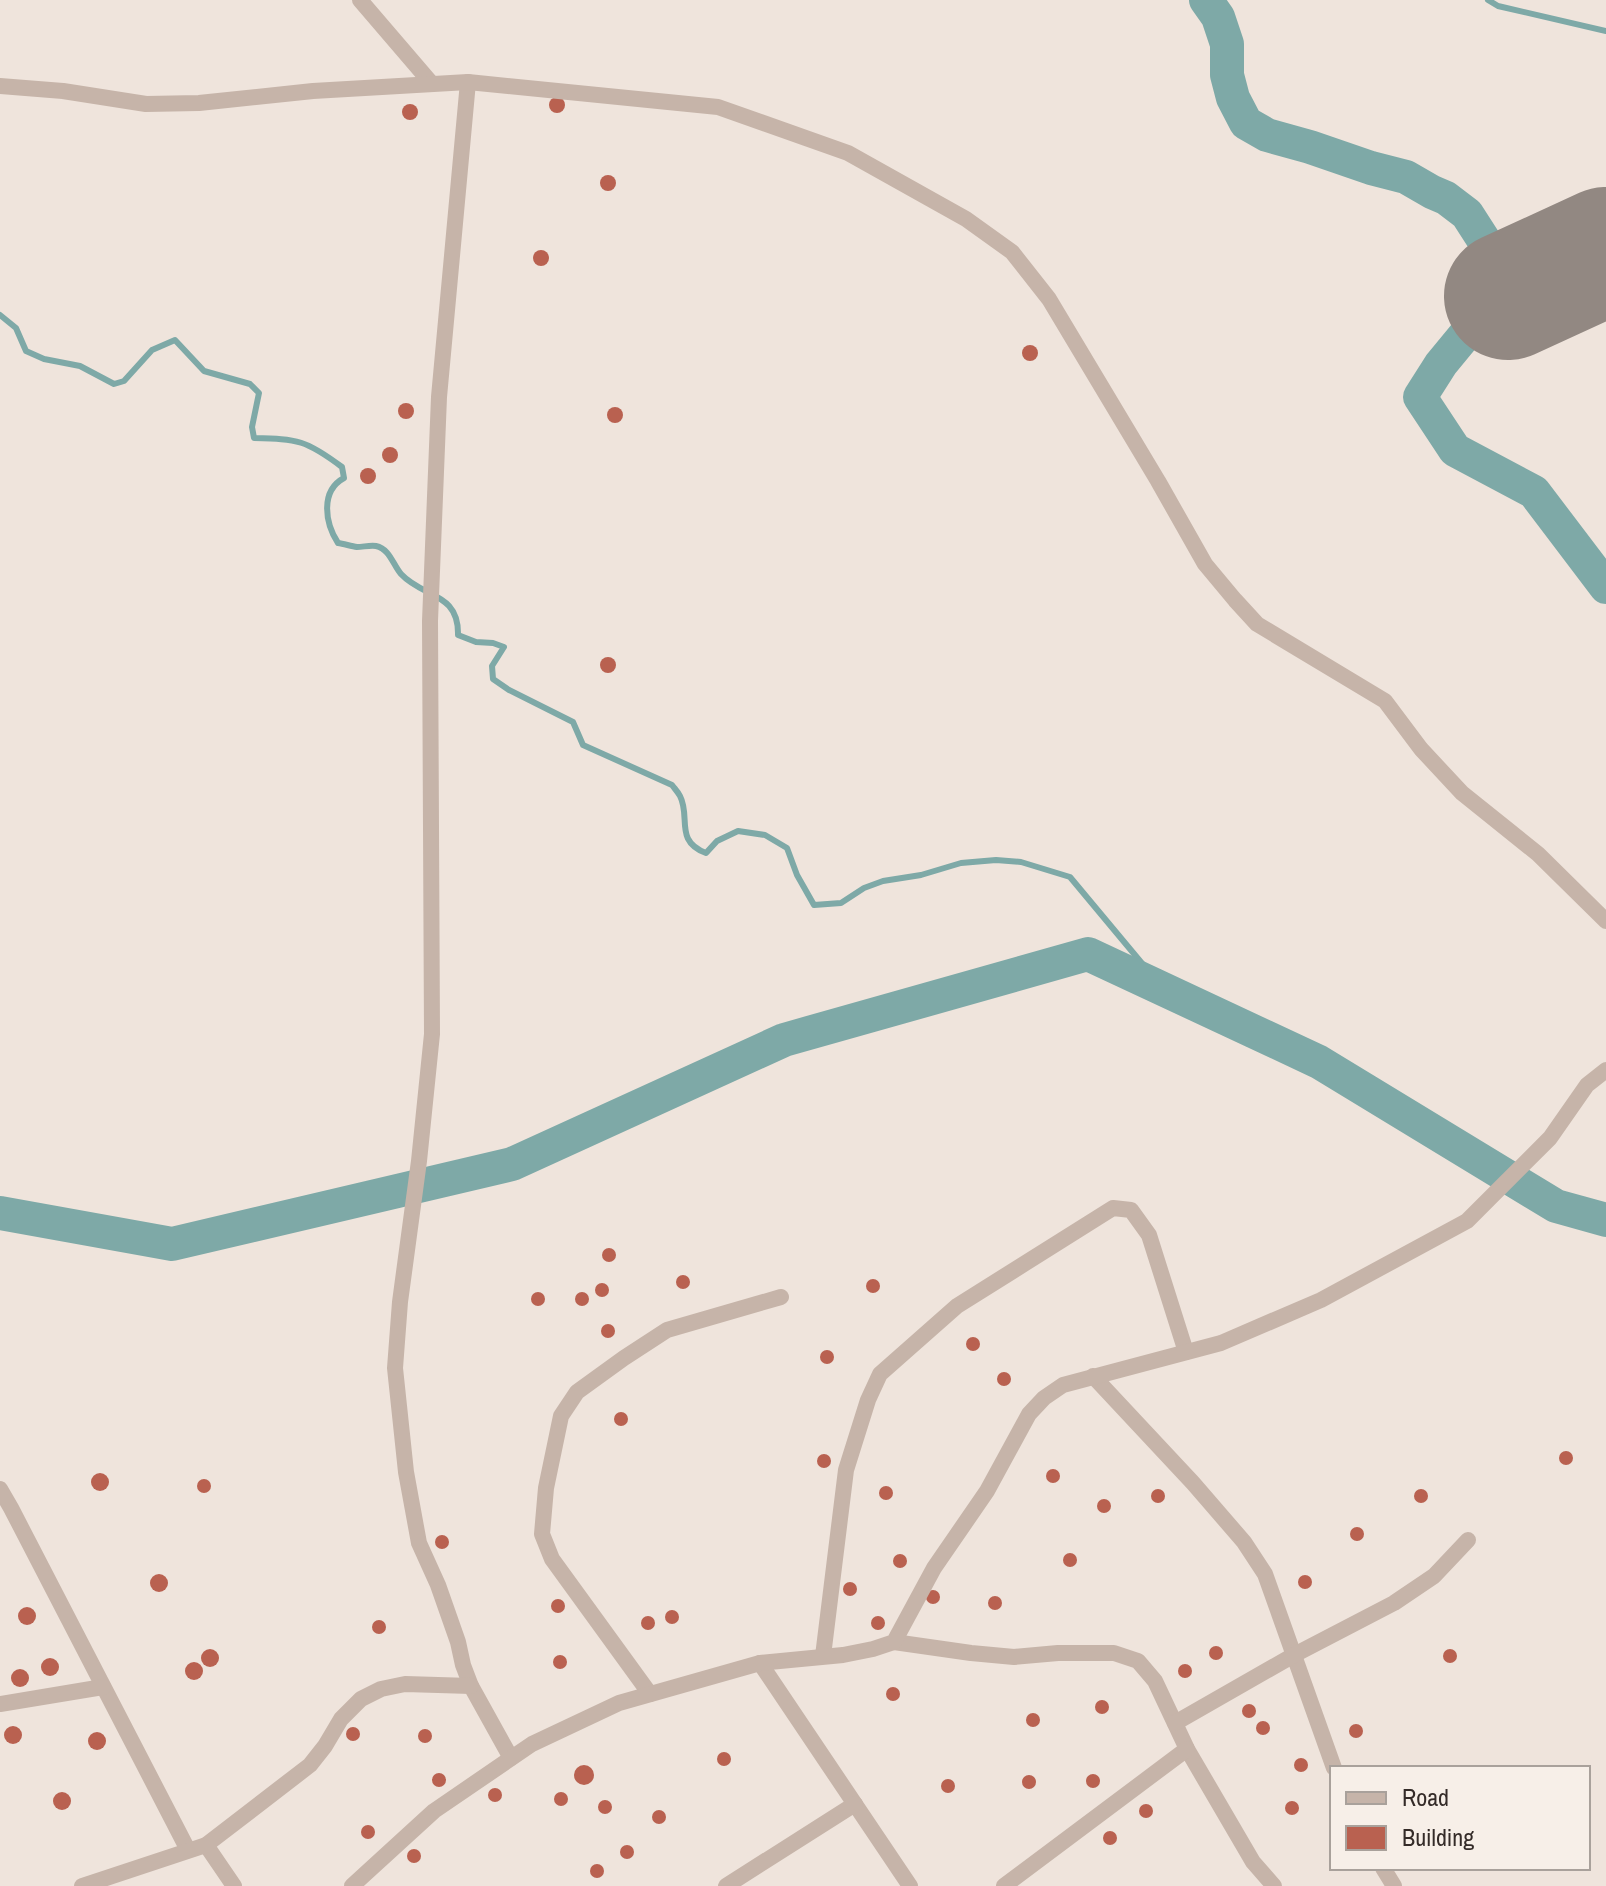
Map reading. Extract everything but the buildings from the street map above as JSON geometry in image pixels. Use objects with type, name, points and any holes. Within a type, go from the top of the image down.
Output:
[{"type":"street","points":[[360,0],[432,84]]},
{"type":"street","points":[[468,82],[439,397],[430,621],[432,1034],[395,1368],[406,1472],[419,1543],[438,1585],[471,1686],[511,1758]]},
{"type":"street","points":[[0,86],[63,91],[146,104],[199,103],[313,91],[468,82],[718,107],[848,153],[966,219],[1012,252],[1049,299],[1205,564],[1235,600],[1257,624],[1385,701],[1421,749],[1462,793],[1538,854],[1606,921]]},
{"type":"street","points":[[894,1642],[934,1568],[987,1491],[1029,1414],[1044,1398],[1063,1385],[1221,1343],[1321,1300],[1467,1221],[1550,1138],[1587,1085],[1606,1070]]},
{"type":"street","points":[[823,1656],[846,1470],[868,1400],[880,1374],[957,1306],[1113,1208],[1131,1210],[1149,1235],[1186,1352]]},
{"type":"street","points":[[650,1694],[552,1559],[542,1534],[546,1488],[561,1416],[577,1392],[667,1330],[781,1297]]},
{"type":"street","points":[[1093,1376],[1193,1483],[1244,1542],[1265,1574],[1333,1766]]},
{"type":"street","points":[[0,1489],[188,1850]]},
{"type":"street","points":[[1175,1723],[1294,1655],[1394,1603],[1434,1576],[1468,1540]]},
{"type":"street","points":[[355,1885],[434,1811],[532,1744],[619,1703],[760,1663],[873,1649],[894,1642],[1014,1657],[1114,1653],[1138,1661],[1155,1681],[1187,1749],[1253,1862],[1274,1886]]},
{"type":"street","points":[[760,1663],[910,1886]]},
{"type":"street","points":[[82,1886],[206,1845],[310,1765],[341,1719],[361,1699],[381,1689],[405,1684],[471,1686]]},
{"type":"street","points":[[0,1704],[103,1687]]},
{"type":"street","points":[[1004,1886],[1187,1749]]},
{"type":"street","points":[[726,1886],[855,1804]]},
{"type":"street","points":[[206,1845],[234,1886]]},
{"type":"waterway","points":[[1206,0],[1218,17],[1227,44],[1227,75],[1233,98],[1246,123],[1267,135],[1406,177],[1446,198],[1467,214],[1503,275],[1502,290],[1441,364],[1420,397],[1455,450],[1534,492],[1606,587]]},
{"type":"waterway","points":[[1488,0],[1498,6],[1606,31]]},
{"type":"waterway","points":[[0,315],[16,328],[26,351],[44,359],[80,366],[114,384],[124,381],[152,350],[175,340],[204,371],[250,384],[259,393],[252,427],[254,438],[301,443],[342,467],[344,478],[331,491],[327,508],[330,526],[338,543],[357,547],[376,546],[385,550],[401,574],[438,597],[453,611],[458,635],[504,647],[492,666],[493,679],[573,722],[583,745],[672,785],[683,804],[687,835],[696,848],[706,853],[717,841],[738,831],[765,835],[787,848],[797,875],[814,905],[841,903],[864,888],[883,881],[921,875],[961,863],[996,860],[1021,862],[1070,877],[1165,991]]},
{"type":"waterway","points":[[0,1213],[172,1244],[512,1164],[784,1040],[1088,954],[1319,1062],[1556,1206],[1606,1220]]},
{"type":"runway","points":[[1508,296],[1606,251]]}]
